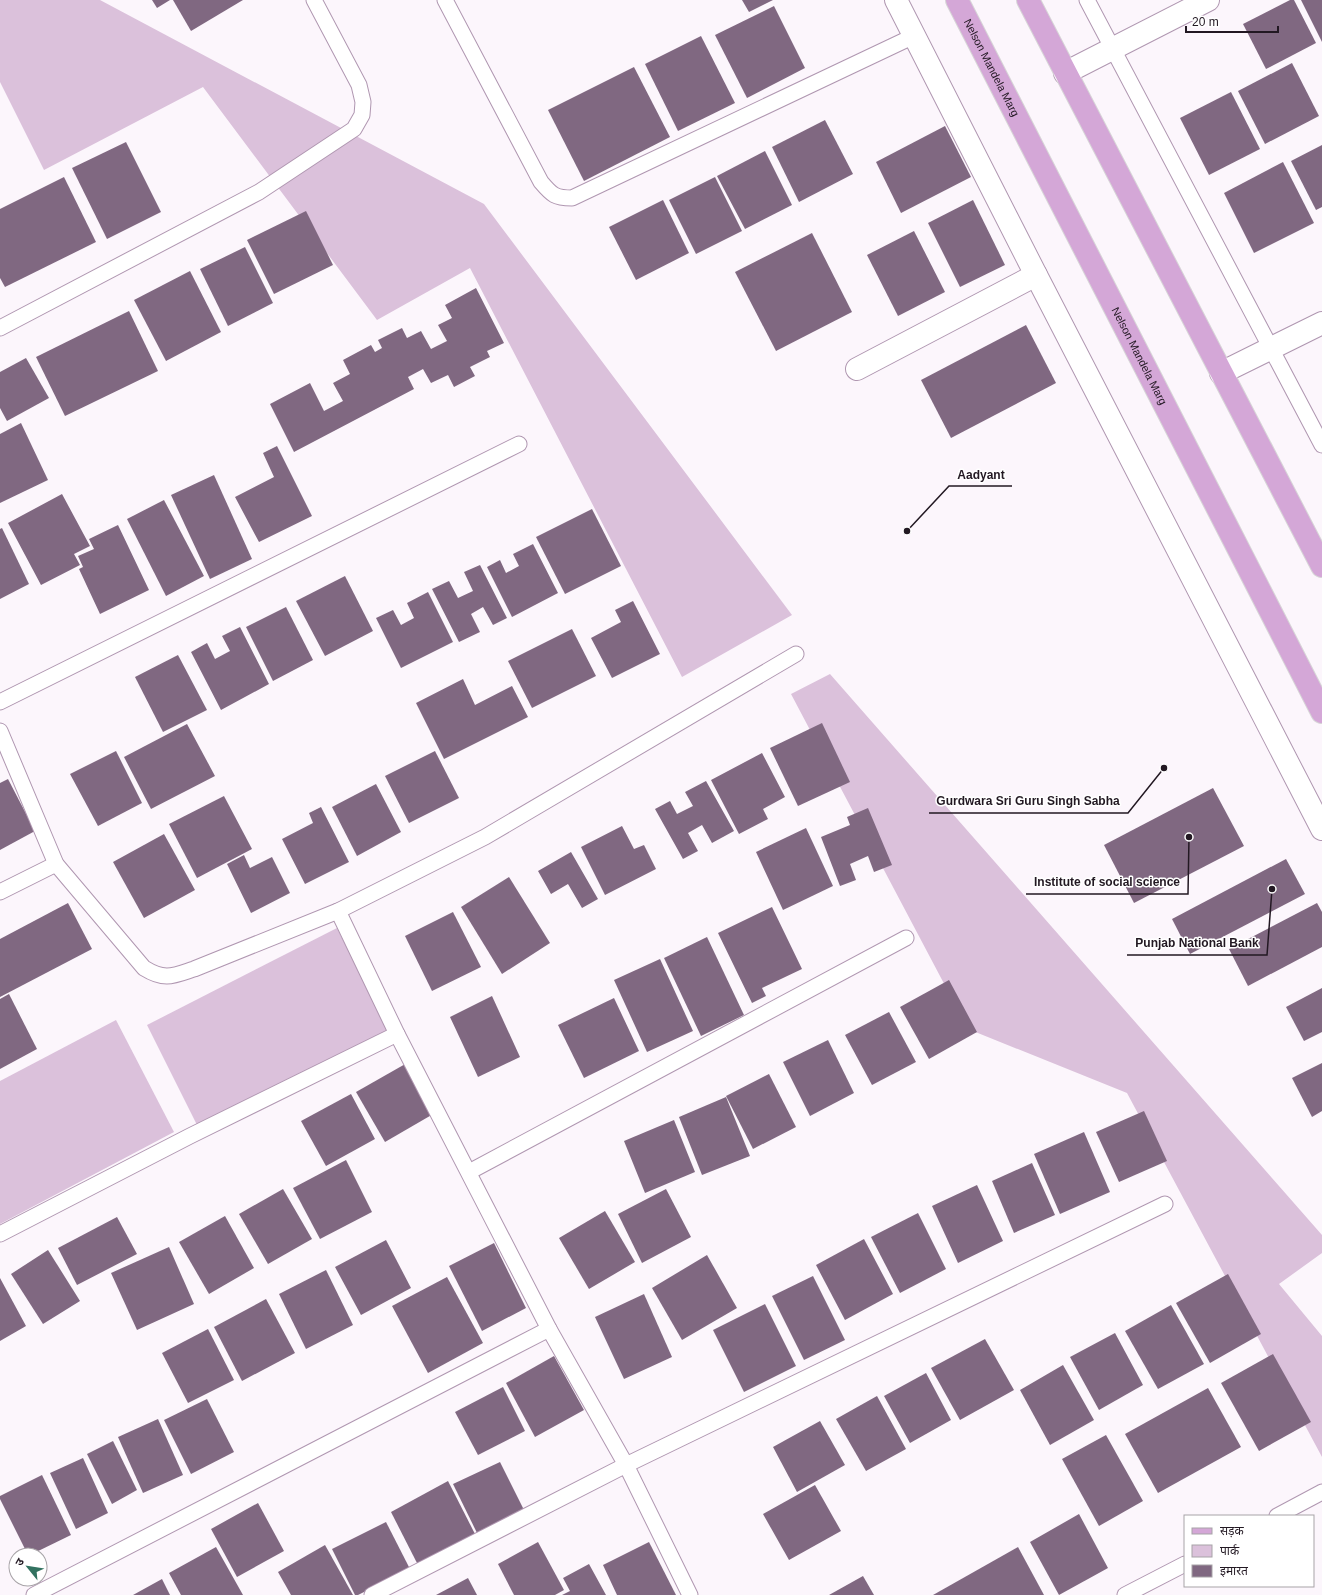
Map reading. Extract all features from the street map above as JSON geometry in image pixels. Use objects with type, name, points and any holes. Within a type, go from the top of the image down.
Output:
[{"type":"main road","name":"Nelson Mandela Marg","points":[[957,0],[1322,712]]},
{"type":"main road","points":[[1028,0],[1322,566]]},
{"type":"street","points":[[896,0],[1322,829]]},
{"type":"street","points":[[1065,73],[1208,0]]},
{"type":"street","points":[[857,369],[1036,275]]},
{"type":"street","points":[[1221,373],[1322,322]]},
{"type":"lane","points":[[0,328],[259,192],[354,128],[362,115],[363,102],[359,85],[314,0]]},
{"type":"lane","points":[[445,0],[541,182],[550,193],[559,198],[572,198],[914,36]]},
{"type":"lane","points":[[1087,0],[1322,445]]},
{"type":"lane","points":[[0,702],[519,444]]},
{"type":"lane","points":[[0,731],[56,864],[144,968],[155,975],[171,977],[338,911],[485,837],[796,654]]},
{"type":"lane","points":[[0,892],[56,864]]},
{"type":"lane","points":[[338,911],[397,1034],[550,1329],[626,1465],[690,1595]]},
{"type":"lane","points":[[469,1172],[906,938]]},
{"type":"lane","points":[[0,1234],[190,1136],[397,1034]]},
{"type":"lane","points":[[372,1595],[626,1465],[1165,1204]]},
{"type":"lane","points":[[34,1595],[550,1329]]},
{"type":"lane","points":[[1279,1515],[1322,1492]]},
{"type":"lane","points":[[1125,1595],[1184,1565]]},
{"type":"green space","points":[[0,0],[100,0],[484,204],[792,615],[682,677],[470,268],[377,320],[203,87],[44,170],[0,82]]},
{"type":"green space","points":[[830,674],[1322,1235],[1322,1253],[1279,1284],[1322,1336],[1322,1457],[1127,1093],[968,1029],[791,694]]},
{"type":"green space","points":[[337,928],[388,1030],[198,1127],[147,1025]]},
{"type":"green space","points":[[116,1020],[174,1132],[0,1224],[0,1081]]},
{"type":"building","points":[[152,0],[170,0],[157,8]]},
{"type":"building","points":[[173,0],[243,0],[191,31]]},
{"type":"building","points":[[742,0],[773,0],[749,12]]},
{"type":"building","points":[[1290,0],[1294,0],[1316,43],[1266,69],[1243,24]]},
{"type":"building","points":[[1301,0],[1322,0],[1322,42]]},
{"type":"building","points":[[774,6],[805,68],[747,98],[715,35]]},
{"type":"building","points":[[701,36],[735,103],[678,131],[645,64]]},
{"type":"building","points":[[1292,63],[1319,116],[1265,144],[1238,91]]},
{"type":"building","points":[[634,67],[670,137],[584,181],[548,110]]},
{"type":"building","points":[[1231,92],[1260,149],[1209,175],[1180,118]]},
{"type":"building","points":[[825,120],[853,174],[799,202],[772,147]]},
{"type":"building","points":[[945,126],[971,177],[901,213],[876,162]]},
{"type":"building","points":[[126,142],[161,212],[107,239],[72,168]]},
{"type":"building","points":[[1322,145],[1322,207],[1316,210],[1291,161]]},
{"type":"building","points":[[765,151],[792,205],[745,229],[717,176]]},
{"type":"building","points":[[1283,162],[1314,223],[1254,253],[1224,193]]},
{"type":"building","points":[[64,177],[96,242],[5,287],[0,278],[0,209]]},
{"type":"building","points":[[715,177],[742,231],[696,254],[669,200]]},
{"type":"building","points":[[663,200],[689,253],[636,280],[609,227]]},
{"type":"building","points":[[973,200],[1005,265],[960,287],[928,223]]},
{"type":"building","points":[[306,211],[333,265],[274,294],[247,240]]},
{"type":"building","points":[[914,231],[945,292],[898,316],[867,255]]},
{"type":"building","points":[[812,233],[852,312],[776,351],[735,272]]},
{"type":"building","points":[[245,247],[273,303],[228,326],[200,269]]},
{"type":"building","points":[[190,271],[221,332],[166,361],[134,300]]},
{"type":"building","points":[[476,288],[504,343],[487,351],[490,357],[470,367],[475,376],[454,387],[448,375],[431,383],[423,369],[408,377],[414,389],[294,452],[270,404],[310,383],[324,411],[343,401],[333,383],[350,374],[343,360],[371,345],[375,352],[382,348],[378,340],[402,328],[407,338],[421,331],[431,349],[447,341],[438,325],[452,318],[445,305]]},
{"type":"building","points":[[129,311],[158,371],[65,416],[36,357]]},
{"type":"building","points":[[1026,325],[1056,383],[951,438],[921,380]]},
{"type":"building","points":[[26,358],[49,398],[7,421],[0,408],[0,372]]},
{"type":"building","points":[[21,423],[48,480],[0,503],[0,434]]},
{"type":"building","points":[[277,446],[312,516],[259,542],[235,497],[274,477],[263,453]]},
{"type":"building","points":[[214,475],[252,559],[210,579],[171,495]]},
{"type":"building","points":[[62,494],[90,546],[74,554],[80,565],[41,585],[8,523]]},
{"type":"building","points":[[164,500],[204,576],[166,596],[127,519]]},
{"type":"building","points":[[592,509],[621,566],[565,594],[536,537]]},
{"type":"building","points":[[118,525],[149,590],[100,614],[79,569],[83,567],[78,556],[94,549],[89,539]]},
{"type":"building","points":[[2,528],[29,584],[0,599],[0,529]]},
{"type":"building","points":[[533,544],[558,593],[512,617],[487,567],[500,560],[506,573],[519,566],[513,554]]},
{"type":"building","points":[[480,565],[507,618],[493,625],[483,607],[471,614],[480,632],[459,642],[432,589],[449,581],[458,598],[473,591],[464,572]]},
{"type":"building","points":[[345,576],[373,631],[325,656],[296,601]]},
{"type":"building","points":[[428,592],[453,642],[401,668],[376,618],[393,610],[401,625],[414,618],[407,603]]},
{"type":"building","points":[[633,601],[660,654],[612,678],[591,638],[621,622],[615,610]]},
{"type":"building","points":[[286,607],[313,660],[273,681],[246,627]]},
{"type":"building","points":[[240,627],[269,684],[221,710],[191,652],[207,643],[215,659],[230,651],[222,636]]},
{"type":"building","points":[[572,629],[596,676],[532,708],[508,661]]},
{"type":"building","points":[[178,655],[207,710],[163,732],[135,677]]},
{"type":"building","points":[[463,679],[475,705],[512,686],[528,717],[444,759],[416,703]]},
{"type":"building","points":[[822,723],[850,782],[798,806],[770,748]]},
{"type":"building","points":[[187,724],[215,776],[151,809],[124,757]]},
{"type":"building","points":[[116,751],[142,803],[98,826],[70,774]]},
{"type":"building","points":[[435,751],[459,798],[409,823],[385,776]]},
{"type":"building","points":[[762,753],[785,797],[763,809],[768,819],[739,834],[711,780]]},
{"type":"building","points":[[8,779],[35,831],[0,850],[0,783]]},
{"type":"building","points":[[706,781],[734,831],[712,843],[702,825],[688,833],[698,851],[683,859],[655,809],[670,801],[677,814],[693,806],[685,792]]},
{"type":"building","points":[[376,784],[401,832],[357,856],[332,807]]},
{"type":"building","points":[[1213,788],[1244,846],[1134,903],[1104,845]]},
{"type":"building","points":[[224,796],[252,849],[197,878],[169,824]]},
{"type":"building","points":[[321,807],[349,862],[305,884],[282,839],[313,823],[309,813]]},
{"type":"building","points":[[868,808],[892,865],[874,872],[868,856],[850,864],[856,880],[840,886],[821,837],[850,825],[847,817]]},
{"type":"building","points":[[622,826],[634,849],[644,845],[656,869],[605,895],[581,847]]},
{"type":"building","points":[[806,828],[833,886],[783,910],[756,852]]},
{"type":"building","points":[[164,834],[195,890],[144,918],[113,862]]},
{"type":"building","points":[[571,852],[598,899],[582,908],[568,884],[551,894],[538,871]]},
{"type":"building","points":[[244,855],[250,868],[272,857],[290,893],[251,913],[227,864]]},
{"type":"building","points":[[1286,859],[1305,894],[1190,954],[1172,919]]},
{"type":"building","points":[[509,877],[550,943],[502,974],[461,907]]},
{"type":"building","points":[[68,903],[92,949],[0,997],[0,939]]},
{"type":"building","points":[[1317,903],[1322,912],[1322,947],[1248,986],[1229,949]]},
{"type":"building","points":[[772,907],[802,969],[762,988],[766,996],[752,1003],[718,933]]},
{"type":"building","points":[[453,912],[481,967],[432,991],[405,936]]},
{"type":"building","points":[[707,937],[744,1015],[701,1036],[664,958]]},
{"type":"building","points":[[660,959],[693,1031],[647,1052],[614,980]]},
{"type":"building","points":[[949,980],[977,1032],[929,1059],[900,1007]]},
{"type":"building","points":[[1322,988],[1322,1032],[1304,1041],[1286,1007]]},
{"type":"building","points":[[9,994],[37,1049],[0,1069],[0,999]]},
{"type":"building","points":[[492,996],[520,1057],[478,1077],[450,1017]]},
{"type":"building","points":[[614,998],[639,1051],[584,1078],[558,1025]]},
{"type":"building","points":[[889,1012],[916,1062],[872,1085],[845,1035]]},
{"type":"building","points":[[828,1040],[854,1093],[810,1116],[783,1062]]},
{"type":"building","points":[[407,1063],[435,1113],[385,1142],[356,1092]]},
{"type":"building","points":[[1322,1063],[1322,1111],[1312,1117],[1292,1078]]},
{"type":"building","points":[[769,1074],[796,1127],[753,1149],[726,1096]]},
{"type":"building","points":[[351,1094],[375,1139],[326,1166],[301,1121]]},
{"type":"building","points":[[726,1097],[750,1156],[702,1175],[679,1117]]},
{"type":"building","points":[[1144,1111],[1167,1161],[1119,1182],[1096,1132]]},
{"type":"building","points":[[674,1120],[695,1172],[645,1193],[624,1141]]},
{"type":"building","points":[[1084,1132],[1110,1192],[1060,1214],[1034,1154]]},
{"type":"building","points":[[346,1160],[372,1212],[320,1239],[293,1188]]},
{"type":"building","points":[[1032,1163],[1055,1215],[1014,1233],[992,1181]]},
{"type":"building","points":[[977,1185],[1003,1241],[958,1263],[932,1206]]},
{"type":"building","points":[[283,1189],[312,1239],[268,1264],[239,1214]]},
{"type":"building","points":[[666,1189],[691,1237],[642,1263],[618,1214]]},
{"type":"building","points":[[605,1211],[635,1262],[589,1289],[559,1238]]},
{"type":"building","points":[[918,1213],[946,1269],[900,1293],[871,1237]]},
{"type":"building","points":[[225,1216],[254,1268],[209,1294],[179,1242]]},
{"type":"building","points":[[117,1217],[137,1254],[77,1285],[58,1248]]},
{"type":"building","points":[[864,1239],[893,1294],[845,1320],[816,1265]]},
{"type":"building","points":[[386,1240],[411,1288],[361,1315],[335,1267]]},
{"type":"building","points":[[494,1243],[526,1308],[482,1331],[449,1266]]},
{"type":"building","points":[[169,1247],[194,1304],[137,1330],[111,1273]]},
{"type":"building","points":[[48,1250],[80,1301],[43,1324],[11,1274]]},
{"type":"building","points":[[707,1255],[737,1308],[682,1340],[652,1288]]},
{"type":"building","points":[[326,1270],[353,1325],[306,1349],[279,1294]]},
{"type":"building","points":[[1228,1274],[1261,1334],[1210,1363],[1176,1303]]},
{"type":"building","points":[[813,1276],[845,1340],[804,1360],[772,1296]]},
{"type":"building","points":[[447,1277],[483,1343],[428,1373],[392,1306]]},
{"type":"building","points":[[0,1278],[26,1326],[0,1341]]},
{"type":"building","points":[[644,1294],[672,1357],[624,1379],[595,1317]]},
{"type":"building","points":[[266,1299],[295,1353],[242,1381],[214,1327]]},
{"type":"building","points":[[765,1304],[796,1366],[744,1392],[713,1330]]},
{"type":"building","points":[[1171,1305],[1204,1364],[1158,1389],[1125,1331]]},
{"type":"building","points":[[208,1329],[234,1380],[188,1403],[162,1353]]},
{"type":"building","points":[[1115,1333],[1143,1385],[1099,1410],[1070,1357]]},
{"type":"building","points":[[985,1339],[1014,1390],[960,1420],[931,1368]]},
{"type":"building","points":[[1273,1354],[1311,1422],[1259,1451],[1221,1383]]},
{"type":"building","points":[[554,1356],[584,1410],[535,1437],[506,1383]]},
{"type":"building","points":[[1063,1365],[1094,1420],[1050,1445],[1020,1390]]},
{"type":"building","points":[[926,1373],[951,1420],[910,1443],[884,1396]]},
{"type":"building","points":[[503,1387],[525,1431],[478,1455],[455,1412]]},
{"type":"building","points":[[1208,1388],[1241,1447],[1158,1493],[1125,1434]]},
{"type":"building","points":[[877,1396],[906,1449],[866,1471],[836,1419]]},
{"type":"building","points":[[207,1399],[234,1452],[191,1474],[164,1420]]},
{"type":"building","points":[[158,1419],[183,1475],[143,1493],[118,1437]]},
{"type":"building","points":[[820,1421],[845,1465],[797,1492],[773,1447]]},
{"type":"building","points":[[1106,1435],[1143,1501],[1099,1526],[1062,1459]]},
{"type":"building","points":[[113,1441],[137,1490],[112,1504],[87,1454]]},
{"type":"building","points":[[83,1458],[108,1513],[76,1529],[50,1473]]},
{"type":"building","points":[[500,1462],[525,1512],[478,1535],[453,1484]]},
{"type":"building","points":[[42,1475],[71,1535],[46,1547],[24,1547],[0,1499],[0,1496]]},
{"type":"building","points":[[448,1481],[475,1534],[418,1565],[391,1512]]},
{"type":"building","points":[[815,1485],[841,1531],[789,1560],[763,1514]]},
{"type":"building","points":[[258,1503],[284,1551],[237,1577],[211,1529]]},
{"type":"building","points":[[1079,1514],[1108,1568],[1059,1595],[1030,1542]]},
{"type":"building","points":[[386,1522],[410,1569],[358,1595],[355,1595],[332,1549]]},
{"type":"building","points":[[538,1542],[564,1590],[555,1595],[514,1595],[498,1564]]},
{"type":"building","points":[[649,1542],[676,1595],[617,1595],[603,1565]]},
{"type":"building","points":[[325,1545],[353,1595],[291,1595],[278,1572]]},
{"type":"building","points":[[216,1547],[243,1595],[181,1595],[169,1573]]},
{"type":"building","points":[[1018,1547],[1044,1595],[933,1595]]},
{"type":"building","points":[[589,1564],[606,1595],[562,1595],[570,1591],[563,1578]]},
{"type":"building","points":[[863,1576],[874,1595],[829,1595]]},
{"type":"building","points":[[468,1578],[477,1595],[436,1595]]},
{"type":"building","points":[[162,1579],[170,1595],[133,1595]]},
{"type":"place","name":"Aadyant","points":[[907,531]]},
{"type":"place","name":"Gurdwara Sri Guru Singh Sabha","points":[[1164,768]]},
{"type":"place","name":"Institute of social science","points":[[1189,837]]},
{"type":"place","name":"Punjab National Bank","points":[[1272,889]]}]
